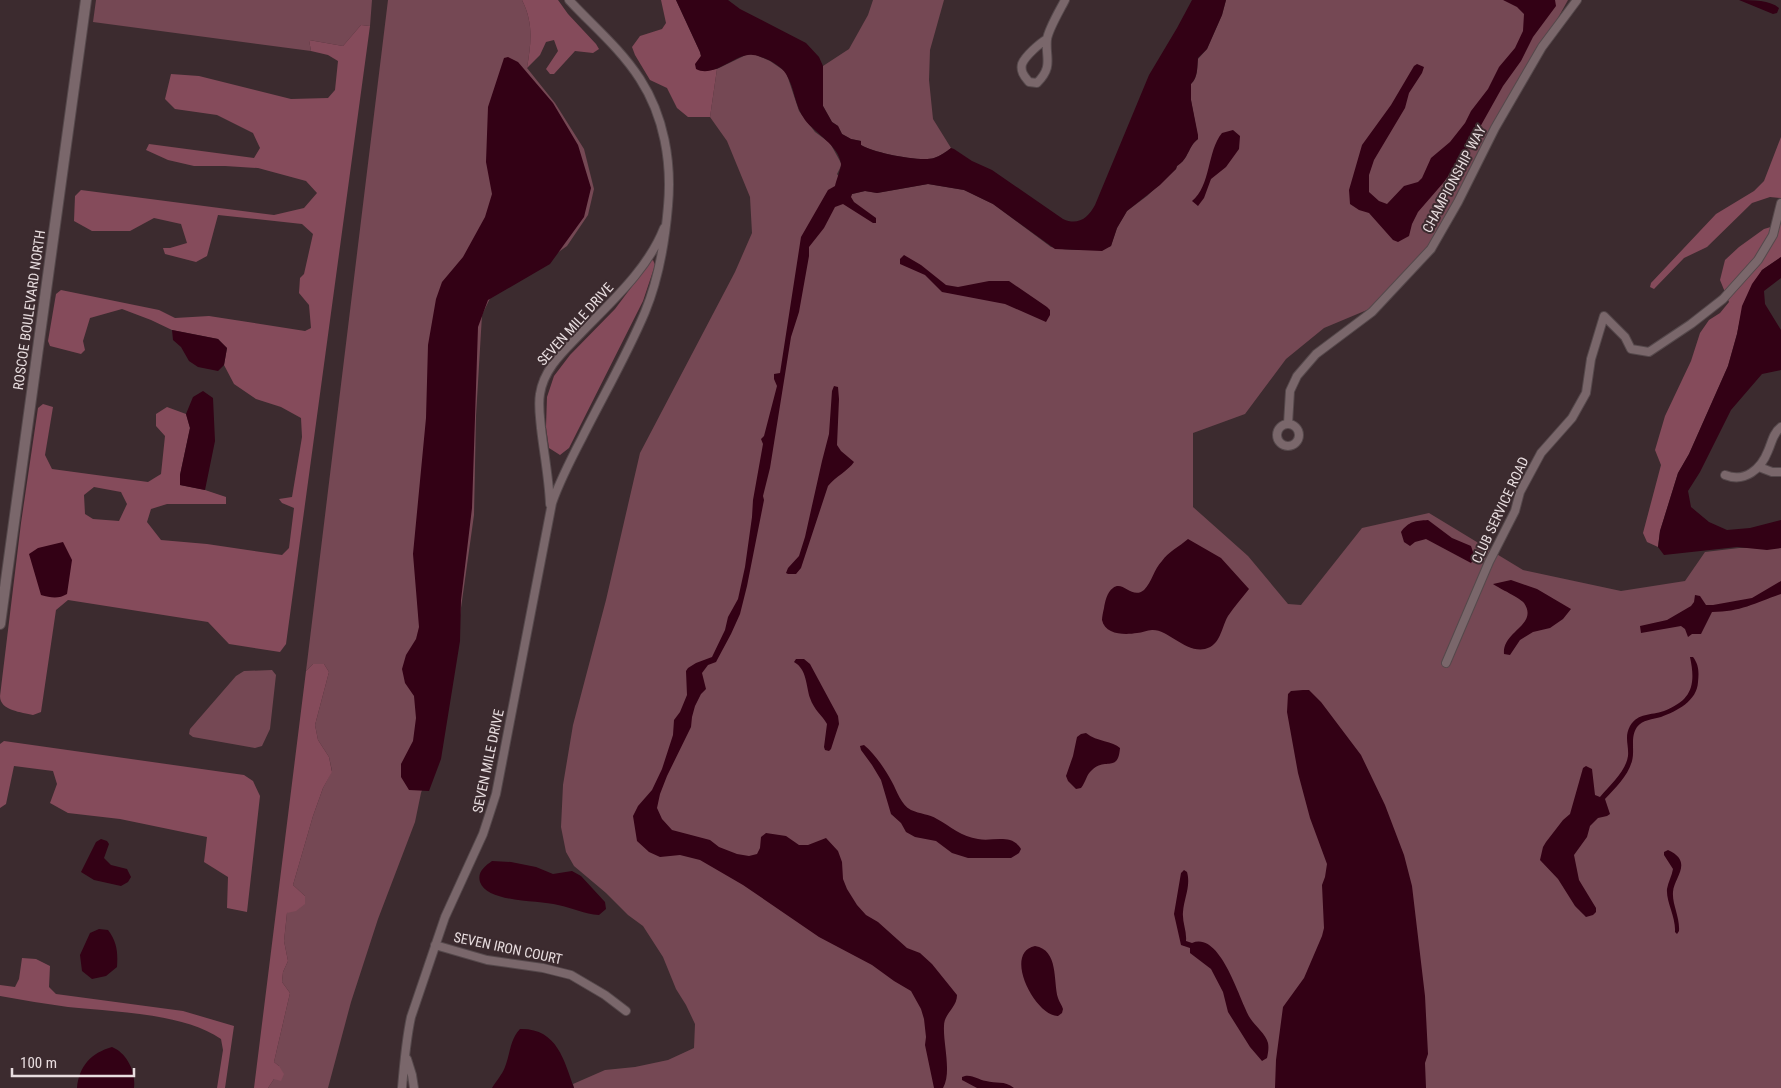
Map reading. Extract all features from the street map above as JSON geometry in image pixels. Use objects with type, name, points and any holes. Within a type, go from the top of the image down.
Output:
[{"type":"street","name":"ROSCOE BOULEVARD NORTH","points":[[0,624],[86,0]]},
{"type":"street","name":"SEVEN MILE DRIVE","points":[[402,1088],[407,1034],[411,1017],[435,945],[462,878],[483,834],[492,808],[549,517],[562,476],[629,348],[646,310],[662,257],[669,181],[668,162],[661,125],[652,101],[627,60],[569,0]]},
{"type":"street","points":[[1047,39],[1038,44],[1022,64],[1022,74],[1029,82],[1038,83],[1045,75],[1048,56],[1047,39],[1065,0]]},
{"type":"street","name":"CHAMPIONSHIP WAY","points":[[1288,424],[1290,391],[1297,376],[1316,354],[1372,312],[1431,249],[1458,202],[1495,128],[1542,47],[1577,0]]},
{"type":"street","name":"CLUB SERVICE ROAD","points":[[1446,663],[1489,562],[1515,511],[1520,492],[1541,453],[1572,418],[1586,392],[1592,359],[1604,316],[1625,337],[1631,349],[1649,352],[1700,318],[1723,299],[1758,260],[1773,235],[1781,203]]},
{"type":"street","name":"SEVEN MILE DRIVE","points":[[549,517],[549,486],[539,406],[542,382],[555,361],[642,266],[653,250],[667,219]]},
{"type":"street","points":[[1725,475],[1740,477],[1751,474],[1768,452],[1774,433],[1781,427]]},
{"type":"street","points":[[1758,467],[1772,472],[1781,472]]},
{"type":"street","name":"SEVEN IRON COURT","points":[[435,945],[487,960],[543,968],[571,975],[597,990],[626,1011]]},
{"type":"street","name":"SEVEN MILE DRIVE","points":[[406,1058],[414,1088]]},
{"type":"shaded area","points":[[96,0],[372,0],[370,26],[361,25],[343,46],[309,40],[311,51],[93,22]]},
{"type":"shaded area","points":[[388,0],[522,0],[530,25],[527,68],[555,103],[584,149],[594,189],[588,215],[567,246],[536,268],[493,292],[482,315],[476,416],[474,515],[454,658],[435,753],[421,793],[415,822],[378,919],[351,1002],[328,1088],[268,1088],[279,1066],[274,1062],[290,993],[282,982],[283,972],[288,961],[284,941],[287,913],[305,896],[293,885],[313,816],[323,788],[332,771],[329,757],[318,740],[315,725],[329,672],[324,664],[313,664],[306,671]]},
{"type":"shaded area","points":[[522,0],[558,0],[599,49],[593,53],[575,51],[554,74],[550,74],[546,69],[558,51],[554,40],[546,42],[540,55],[527,68],[530,25]]},
{"type":"shaded area","points":[[661,0],[676,0],[700,52],[701,56],[696,64],[703,71],[717,69],[710,117],[688,117],[677,108],[667,88],[650,80],[635,55],[632,47],[640,36],[662,29],[666,23]]},
{"type":"shaded area","points":[[676,0],[728,0],[740,9],[806,43],[819,57],[823,66],[823,106],[832,122],[838,126],[842,134],[851,139],[861,141],[861,145],[886,154],[919,159],[934,158],[951,148],[954,149],[972,161],[992,170],[1063,219],[1073,222],[1086,217],[1095,205],[1149,75],[1192,0],[1226,0],[1222,15],[1207,49],[1198,58],[1196,75],[1191,84],[1191,100],[1198,139],[1176,169],[1160,185],[1127,211],[1117,228],[1111,246],[1102,251],[1055,249],[993,204],[964,190],[928,184],[877,193],[865,191],[852,194],[851,197],[854,202],[876,218],[876,223],[843,204],[835,207],[824,228],[809,247],[799,312],[791,337],[770,468],[763,496],[764,500],[740,614],[716,662],[708,665],[702,673],[706,689],[695,706],[691,727],[660,794],[657,808],[662,819],[672,830],[710,840],[719,847],[737,854],[749,856],[757,854],[760,848],[761,837],[766,833],[786,836],[799,845],[808,845],[826,838],[838,851],[842,862],[843,879],[857,905],[866,915],[878,922],[907,948],[920,953],[932,964],[957,995],[955,1004],[945,1021],[947,1074],[943,1088],[934,1088],[925,1045],[924,1019],[911,991],[872,965],[819,937],[743,885],[700,860],[680,855],[660,857],[649,852],[637,841],[633,816],[638,806],[652,790],[662,769],[673,735],[674,720],[680,712],[687,695],[686,671],[696,663],[712,657],[725,630],[728,617],[738,599],[745,567],[753,500],[763,444],[761,439],[764,436],[777,386],[774,374],[780,373],[801,237],[828,190],[835,186],[841,164],[836,151],[809,125],[801,114],[789,79],[776,64],[762,57],[747,55],[710,71],[696,69],[695,64],[701,56],[700,52]]},
{"type":"shaded area","points":[[873,0],[944,0],[930,50],[929,80],[933,119],[951,148],[934,158],[908,158],[867,148],[861,145],[861,141],[851,139],[842,134],[838,126],[832,122],[823,106],[823,66],[849,49],[868,15]]},
{"type":"shaded area","points":[[1226,0],[1568,0],[1437,233],[1413,270],[1386,302],[1324,328],[1286,359],[1245,414],[1193,433],[1193,507],[1248,556],[1288,604],[1301,605],[1362,528],[1429,513],[1523,570],[1621,591],[1685,581],[1705,552],[1758,548],[1781,541],[1781,1088],[574,1088],[573,1084],[605,1070],[635,1067],[668,1060],[694,1048],[695,1024],[676,989],[663,957],[643,926],[628,915],[606,893],[574,866],[566,852],[561,827],[563,785],[573,725],[606,600],[640,453],[735,272],[752,233],[750,197],[727,141],[710,117],[717,69],[748,54],[770,61],[786,72],[799,111],[815,132],[830,143],[841,163],[837,174],[851,196],[852,194],[865,191],[877,193],[928,184],[964,190],[993,204],[1051,247],[1073,250],[1097,249],[1111,246],[1117,228],[1127,211],[1147,196],[1176,169],[1198,139],[1191,100],[1191,84],[1196,76],[1198,59],[1207,49],[1222,15]]},
{"type":"shaded area","points":[[1503,0],[1555,0],[1556,6],[1533,37],[1521,61],[1503,86],[1470,145],[1444,182],[1418,212],[1409,236],[1398,242],[1393,240],[1369,213],[1359,210],[1350,204],[1349,190],[1362,145],[1391,105],[1414,66],[1417,64],[1424,67],[1409,93],[1405,108],[1374,160],[1369,175],[1369,192],[1379,201],[1387,204],[1404,186],[1418,182],[1422,178],[1431,158],[1450,142],[1465,123],[1471,111],[1488,89],[1499,67],[1515,48],[1523,31],[1524,14],[1517,7]]},
{"type":"shaded area","points":[[1739,0],[1766,2],[1779,8],[1777,13],[1773,14]]},
{"type":"shaded area","points":[[361,25],[370,26],[286,644],[280,652],[229,644],[208,622],[68,600],[56,610],[41,712],[33,715],[8,708],[1,701],[0,696],[21,523],[38,408],[43,404],[53,407],[45,455],[52,469],[148,482],[161,474],[165,436],[156,426],[156,414],[167,407],[186,414],[190,428],[180,475],[180,485],[226,497],[226,504],[167,504],[151,509],[147,522],[161,540],[207,544],[282,555],[289,548],[294,508],[282,503],[279,499],[292,497],[302,437],[301,418],[281,407],[256,399],[234,384],[224,365],[227,348],[218,339],[172,330],[122,309],[90,318],[83,341],[85,350],[81,354],[50,346],[48,341],[56,294],[61,290],[159,310],[175,318],[209,316],[305,331],[311,328],[309,305],[299,293],[300,278],[304,274],[313,234],[302,224],[218,215],[207,256],[196,262],[165,254],[163,248],[187,243],[181,224],[154,218],[130,231],[92,231],[74,221],[75,196],[81,190],[274,215],[304,208],[317,193],[306,181],[258,168],[194,166],[168,160],[146,150],[149,144],[254,158],[260,148],[253,133],[217,115],[175,109],[165,99],[171,74],[199,76],[291,99],[328,98],[335,90],[338,61],[328,55],[311,51],[309,40],[343,46]],"holes":[[[94,487],[121,492],[127,504],[119,521],[93,519],[85,514],[84,495]]]},
{"type":"shaded area","points":[[508,57],[518,62],[553,103],[578,145],[591,188],[584,217],[550,264],[488,300],[478,327],[472,508],[461,600],[460,641],[441,759],[429,791],[409,790],[401,777],[401,764],[413,741],[416,718],[414,696],[405,683],[402,669],[406,655],[416,639],[419,627],[413,554],[426,418],[428,345],[436,299],[442,282],[463,257],[485,217],[492,194],[486,162],[488,107],[504,58]]},
{"type":"shaded area","points":[[1233,130],[1240,136],[1239,149],[1226,167],[1211,179],[1204,198],[1198,206],[1192,201],[1203,187],[1217,140],[1222,133]]},
{"type":"shaded area","points":[[1781,137],[1781,198],[1770,197],[1752,203],[1707,247],[1684,258],[1654,289],[1650,287],[1651,283],[1716,214],[1754,191],[1764,181]]},
{"type":"shaded area","points":[[1781,224],[1781,257],[1762,270],[1743,306],[1728,366],[1689,454],[1678,473],[1660,531],[1658,547],[1647,542],[1643,533],[1661,465],[1655,450],[1665,416],[1691,361],[1700,333],[1709,320],[1720,313],[1729,302],[1720,280],[1725,260],[1764,229]]},
{"type":"shaded area","points":[[904,255],[921,265],[946,285],[958,287],[989,281],[1009,281],[1047,307],[1050,310],[1050,315],[1046,322],[1005,304],[942,292],[925,275],[900,264],[900,259]]},
{"type":"shaded area","points":[[1781,257],[1781,278],[1764,291],[1765,304],[1781,330],[1781,370],[1762,374],[1731,410],[1700,472],[1688,491],[1691,507],[1709,522],[1727,530],[1750,528],[1781,520],[1781,548],[1767,550],[1737,547],[1664,555],[1658,547],[1660,531],[1678,473],[1689,454],[1728,366],[1742,306],[1752,284],[1762,270]]},
{"type":"shaded area","points":[[653,260],[655,265],[643,301],[569,448],[560,455],[549,448],[546,427],[547,397],[554,376],[570,355],[615,309]]},
{"type":"shaded area","points":[[172,330],[218,339],[227,348],[224,365],[218,371],[198,367],[189,361],[181,347],[173,340]]},
{"type":"shaded area","points":[[834,386],[838,387],[839,399],[837,445],[854,462],[828,486],[801,568],[796,574],[788,574],[786,573],[788,568],[799,556],[805,537],[829,434]]},
{"type":"shaded area","points":[[203,391],[213,398],[215,441],[205,490],[180,485],[180,475],[190,428],[186,414],[193,397]]},
{"type":"shaded area","points":[[1428,520],[1452,538],[1471,546],[1475,558],[1471,563],[1426,539],[1415,542],[1410,546],[1404,542],[1401,532],[1407,526],[1416,521]]},
{"type":"shaded area","points":[[1188,539],[1221,558],[1249,589],[1228,616],[1220,636],[1214,644],[1205,649],[1198,649],[1191,648],[1158,631],[1150,630],[1121,634],[1107,629],[1102,617],[1106,600],[1111,590],[1120,586],[1136,593],[1144,590],[1165,558]]},
{"type":"shaded area","points":[[63,542],[72,560],[67,594],[55,598],[41,595],[29,554],[38,548]]},
{"type":"shaded area","points":[[1511,580],[1537,589],[1571,609],[1563,619],[1550,628],[1533,632],[1520,640],[1510,655],[1504,654],[1505,646],[1508,639],[1524,623],[1527,611],[1522,601],[1493,584]]},
{"type":"shaded area","points":[[1781,581],[1781,594],[1740,609],[1712,612],[1701,634],[1692,634],[1688,637],[1685,629],[1681,626],[1641,633],[1640,626],[1667,620],[1691,606],[1695,595],[1700,596],[1706,605],[1713,605],[1752,598]]},
{"type":"shaded area","points":[[1690,657],[1693,657],[1698,669],[1697,689],[1694,695],[1673,712],[1645,721],[1637,727],[1633,739],[1633,757],[1628,772],[1605,799],[1610,814],[1598,818],[1590,826],[1587,837],[1574,855],[1579,880],[1596,908],[1596,912],[1593,915],[1586,917],[1575,906],[1558,879],[1540,860],[1543,847],[1563,820],[1570,814],[1583,768],[1586,766],[1592,769],[1595,795],[1600,797],[1617,778],[1627,762],[1627,734],[1633,722],[1641,716],[1673,707],[1686,696],[1692,683]]},
{"type":"shaded area","points":[[796,659],[804,659],[810,664],[838,716],[839,724],[829,751],[825,750],[824,747],[827,724],[812,702],[804,673],[794,662]]},
{"type":"shaded area","points":[[313,664],[324,664],[329,672],[315,725],[318,740],[329,757],[332,772],[323,788],[313,816],[293,885],[305,896],[305,904],[296,911],[287,913],[284,941],[288,961],[283,972],[282,982],[290,993],[274,1062],[284,1074],[281,1081],[274,1079],[268,1088],[254,1088],[306,671]]},
{"type":"shaded area","points":[[272,670],[276,675],[270,729],[262,746],[255,748],[193,737],[189,734],[190,729],[236,676],[244,671]]},
{"type":"shaded area","points":[[1309,690],[1321,702],[1361,755],[1385,805],[1404,855],[1412,886],[1425,996],[1428,1054],[1425,1063],[1426,1088],[1275,1088],[1276,1060],[1283,1007],[1304,978],[1324,928],[1322,885],[1327,864],[1310,818],[1298,773],[1287,712],[1288,694],[1291,691]]},
{"type":"shaded area","points":[[1086,733],[1120,748],[1119,756],[1114,763],[1097,766],[1088,774],[1081,788],[1076,789],[1066,776],[1077,737]]},
{"type":"shaded area","points":[[4,741],[244,775],[253,781],[260,796],[247,912],[227,908],[228,877],[204,862],[207,837],[120,819],[68,813],[50,803],[57,784],[53,771],[14,766],[6,804],[0,808],[0,744]]},
{"type":"shaded area","points":[[864,745],[883,767],[908,808],[934,817],[961,834],[972,838],[1012,841],[1021,849],[1019,853],[1011,858],[968,858],[952,853],[936,841],[915,837],[906,832],[901,823],[891,814],[881,780],[861,750],[860,746]]},
{"type":"shaded area","points":[[101,839],[109,844],[104,858],[111,865],[127,869],[131,877],[128,882],[121,886],[94,880],[81,872],[96,842]]},
{"type":"shaded area","points":[[1668,850],[1676,855],[1681,865],[1673,892],[1679,926],[1677,934],[1667,894],[1673,869],[1664,855],[1664,852]]},
{"type":"shaded area","points":[[492,861],[511,862],[536,867],[553,874],[572,871],[581,876],[605,902],[606,909],[599,915],[549,903],[514,900],[492,894],[485,889],[479,878],[482,870]]},
{"type":"shaded area","points":[[1184,870],[1187,872],[1188,877],[1183,912],[1186,941],[1192,943],[1202,942],[1212,947],[1228,969],[1250,1018],[1267,1040],[1267,1058],[1262,1061],[1250,1047],[1228,1012],[1223,992],[1211,969],[1190,953],[1190,948],[1181,945],[1174,914],[1181,873]]},
{"type":"shaded area","points":[[99,929],[108,930],[115,943],[117,967],[106,976],[92,979],[82,971],[80,955],[90,933]]},
{"type":"shaded area","points":[[1035,946],[1048,953],[1052,960],[1058,998],[1063,1009],[1062,1013],[1058,1016],[1049,1014],[1040,1006],[1026,984],[1022,971],[1022,960],[1026,951]]},
{"type":"shaded area","points":[[22,958],[36,959],[50,966],[49,987],[56,994],[183,1011],[234,1026],[225,1088],[217,1088],[223,1050],[221,1039],[206,1030],[148,1015],[68,1007],[0,996],[0,985],[15,987],[19,979]]},
{"type":"shaded area","points":[[520,1029],[533,1030],[551,1040],[567,1067],[574,1088],[492,1088],[504,1070],[512,1042]]},
{"type":"shaded area","points":[[112,1047],[126,1058],[134,1076],[134,1088],[77,1088],[80,1073],[87,1062],[98,1053]]},
{"type":"shaded area","points":[[962,1077],[1003,1083],[1014,1088],[977,1088],[962,1080]]}]
